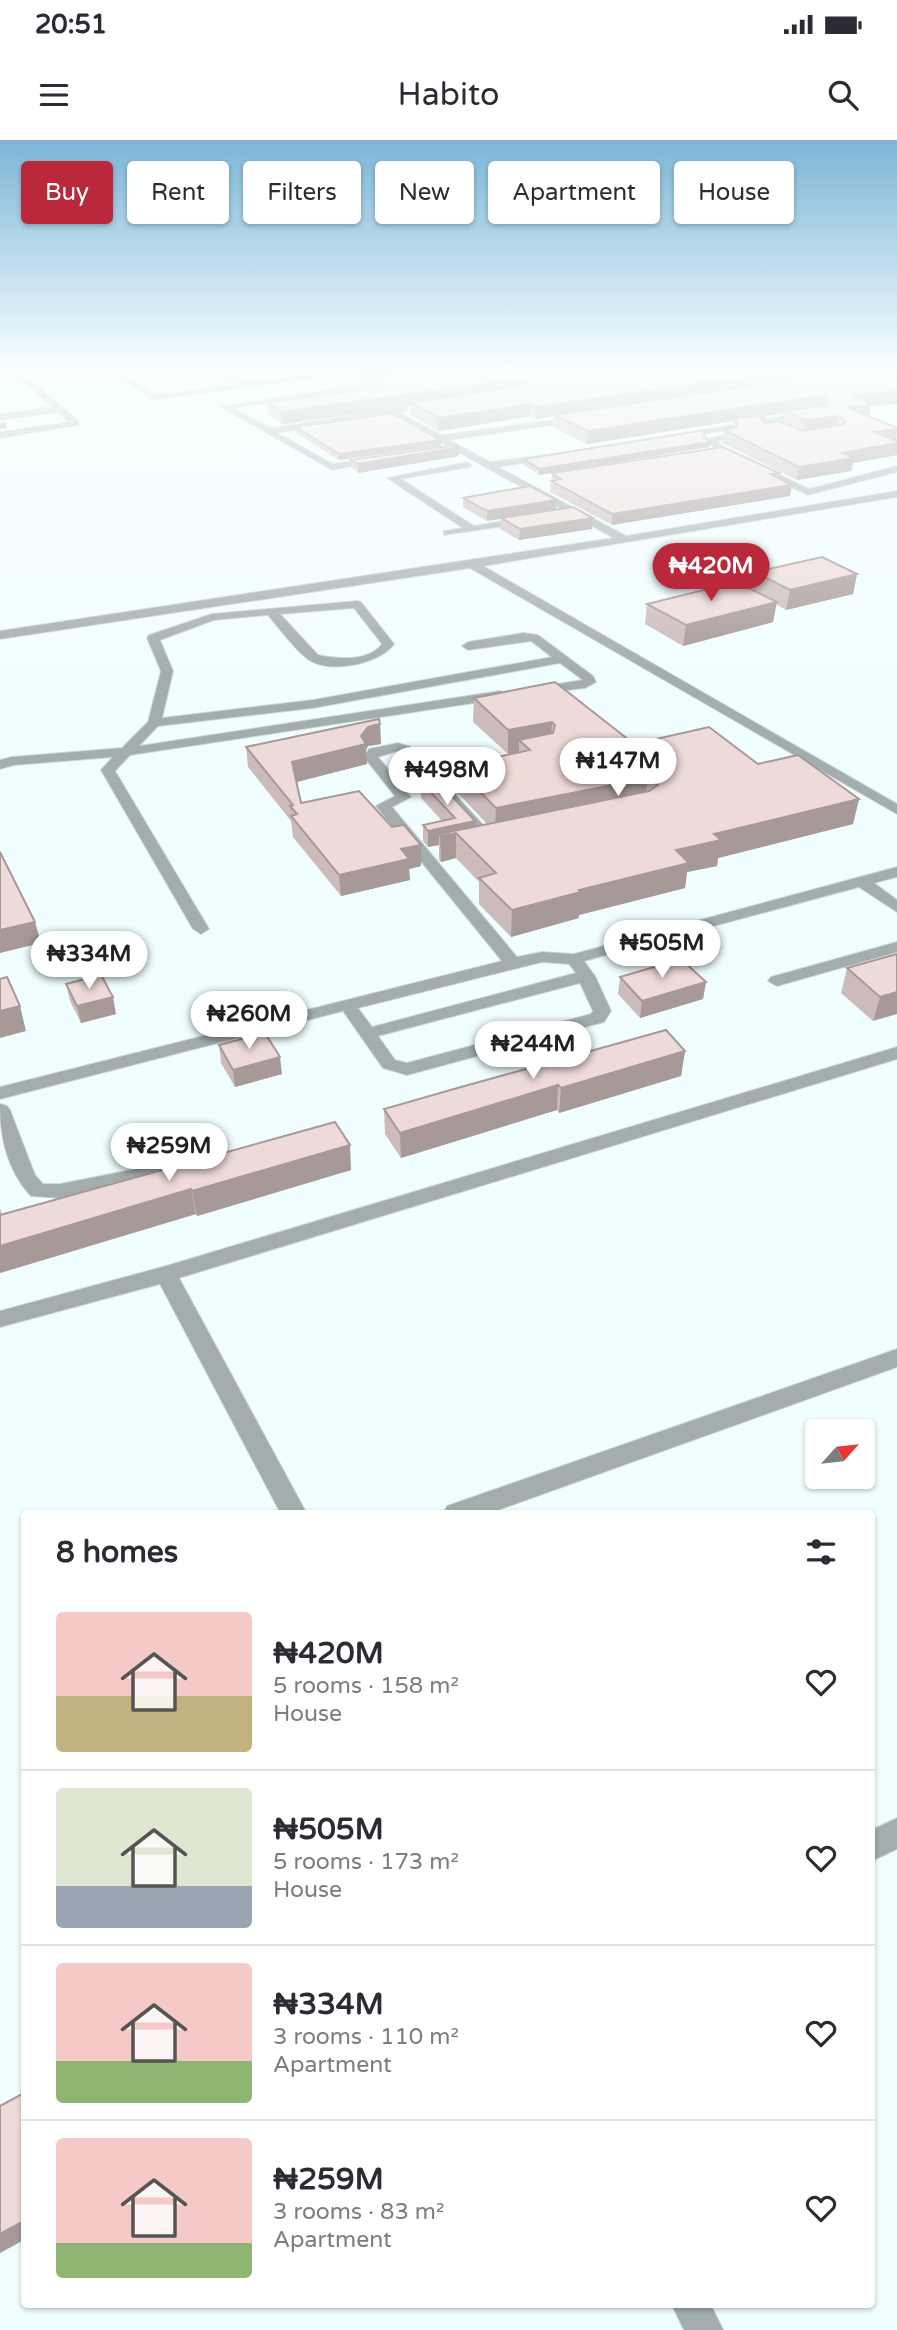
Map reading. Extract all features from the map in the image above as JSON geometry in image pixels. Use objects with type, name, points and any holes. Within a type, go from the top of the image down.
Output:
[{"type":"street","points":[[437,470],[392,478],[472,529]]},
{"type":"street","points":[[499,470],[625,540]]},
{"type":"street","points":[[763,470],[808,492],[892,470]]},
{"type":"street","points":[[522,483],[536,481]]},
{"type":"street","points":[[0,635],[471,565],[897,494]]},
{"type":"street","points":[[550,516],[575,512]]},
{"type":"street","points":[[448,533],[537,518]]},
{"type":"street","points":[[471,565],[505,582],[897,810]]},
{"type":"street","points":[[201,929],[108,770],[154,723],[167,671],[153,638],[212,617],[270,611],[357,604],[388,644],[386,651],[376,657],[345,662],[314,658],[270,611]]},
{"type":"street","points":[[0,765],[12,761],[125,752],[590,682],[589,678],[534,638],[523,637],[468,646]]},
{"type":"street","points":[[154,723],[313,704],[562,659]]},
{"type":"street","points":[[461,677],[477,698]]},
{"type":"street","points":[[490,842],[406,750],[398,747],[374,751],[371,757],[404,797],[383,806],[431,854],[513,962]]},
{"type":"street","points":[[429,776],[494,762]]},
{"type":"street","points":[[0,1093],[513,962],[542,957],[574,958],[897,873]]},
{"type":"street","points":[[861,881],[897,907]]},
{"type":"street","points":[[776,981],[897,947]]},
{"type":"street","points":[[348,1006],[389,1064],[407,1069],[598,1018],[602,1011],[586,976],[574,958]]},
{"type":"street","points":[[368,1033],[586,976]]},
{"type":"street","points":[[0,1319],[166,1274],[897,1053]]},
{"type":"street","points":[[0,1110],[26,1178],[38,1191],[60,1191],[193,1165]]},
{"type":"street","points":[[166,1274],[292,1510]]},
{"type":"street","points":[[467,1510],[897,1358]]},
{"type":"street","points":[[875,1844],[897,1833]]},
{"type":"street","points":[[693,2308],[705,2330]]},
{"type":"building","points":[[570,470],[773,470],[779,473],[771,474],[792,485],[612,514],[551,481],[561,479],[552,473]]},
{"type":"building","points":[[530,486],[557,500],[487,511],[463,498]]},
{"type":"building","points":[[573,507],[593,518],[520,529],[501,518]]},
{"type":"building","points":[[822,557],[857,574],[790,590],[755,572]]},
{"type":"building","points":[[736,582],[777,602],[686,625],[647,604]]},
{"type":"building","points":[[555,682],[634,744],[709,727],[758,764],[798,755],[859,799],[714,834],[721,840],[676,850],[689,863],[579,890],[581,892],[512,910],[479,878],[496,873],[456,833],[439,834],[649,791],[658,785],[648,778],[496,808],[455,766],[530,750],[519,740],[553,733],[555,725],[552,722],[508,730],[474,698]]},
{"type":"building","points":[[379,719],[380,724],[368,727],[361,736],[366,744],[292,762],[301,803],[359,791],[392,827],[404,825],[421,845],[401,849],[409,859],[339,875],[291,816],[297,814],[290,806],[293,805],[246,747]]},
{"type":"building","points":[[436,779],[475,821],[428,831],[423,825],[455,818],[421,782]]},
{"type":"building","points":[[0,852],[35,922],[0,930]]},
{"type":"building","points":[[897,954],[897,992],[880,997],[847,968]]},
{"type":"building","points":[[681,959],[706,982],[642,1001],[620,977]]},
{"type":"building","points":[[101,975],[113,997],[77,1006],[66,984]]},
{"type":"building","points":[[7,977],[20,1006],[0,1011],[0,979]]},
{"type":"building","points":[[666,1030],[685,1051],[561,1088],[558,1085],[400,1133],[384,1109],[461,1087]]},
{"type":"building","points":[[265,1033],[280,1057],[233,1070],[219,1045]]},
{"type":"building","points":[[335,1122],[350,1145],[0,1246],[0,1215]]},
{"type":"building","points":[[21,2095],[21,2223],[0,2234],[0,2106]]}]
